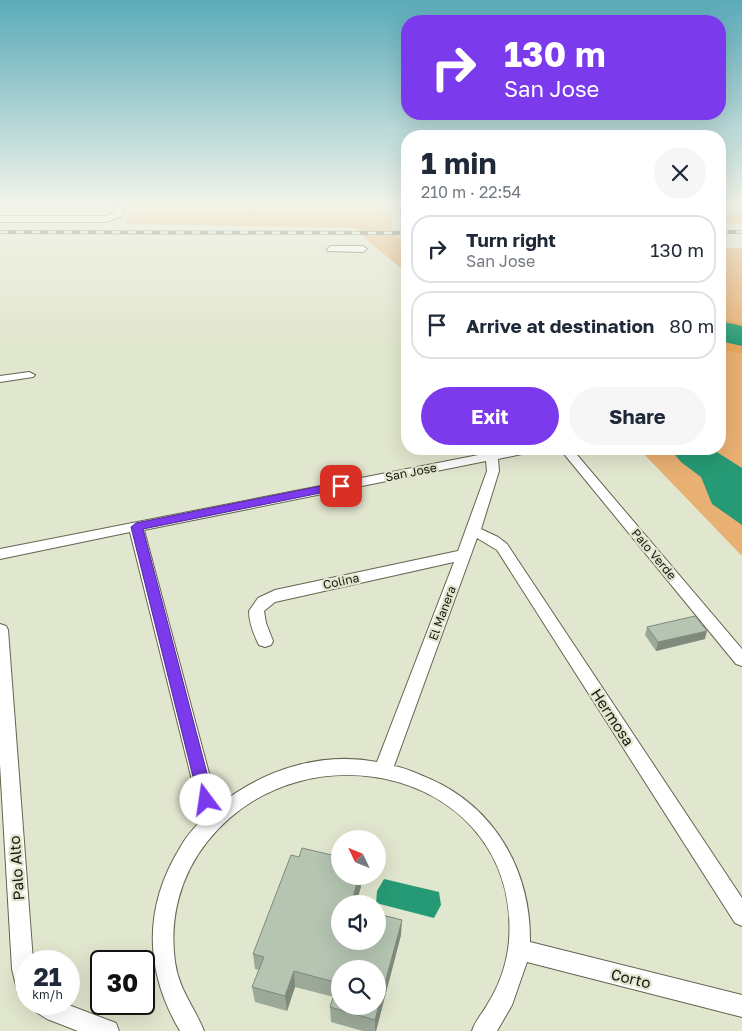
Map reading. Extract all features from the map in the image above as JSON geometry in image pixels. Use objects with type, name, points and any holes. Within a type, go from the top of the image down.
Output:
[{"type":"street","points":[[0,379],[29,375]]},
{"type":"street","name":"San Jose","points":[[0,554],[495,455]]},
{"type":"street","name":"Palo Verde","points":[[571,455],[742,660]]},
{"type":"street","name":"El Manera","points":[[384,769],[473,531],[493,470],[490,456]]},
{"type":"street","points":[[136,527],[206,800],[210,809],[219,814]]},
{"type":"street","name":"Hermosa","points":[[473,531],[493,540],[502,547],[742,916]]},
{"type":"street","name":"Colina","points":[[265,640],[256,619],[255,611],[258,605],[268,599],[280,594],[463,555]]},
{"type":"street","name":"Palo Alto","points":[[0,630],[22,950]]},
{"type":"street","points":[[193,1031],[180,1010],[169,984],[164,957],[163,930],[166,903],[174,878],[201,833],[219,814],[239,798],[261,785],[301,771],[334,766],[384,769],[422,781],[450,798],[486,830],[507,865],[519,906],[519,950],[512,982],[497,1013],[483,1031]]},
{"type":"street","name":"Corto","points":[[519,950],[742,1006]]},
{"type":"street","points":[[68,1015],[108,1031]]},
{"type":"shaded area","points":[[380,251],[401,251],[401,268]]},
{"type":"shaded area","points":[[726,251],[742,251],[742,556],[645,455],[726,455]]},
{"type":"shaded area","points":[[726,319],[742,323],[742,354],[726,350]]},
{"type":"shaded area","points":[[726,322],[742,326],[742,346],[726,342]]},
{"type":"shaded area","points":[[675,455],[721,455],[742,468],[742,525],[712,504],[701,477]]},
{"type":"shaded area","points":[[386,879],[439,892],[441,905],[434,918],[386,906],[386,895],[377,895],[380,885],[386,885]]},
{"type":"building","points":[[695,616],[707,631],[658,642],[647,627]]},
{"type":"building","points":[[302,848],[331,855],[331,885],[356,885],[354,895],[331,895],[331,950],[386,950],[386,916],[402,920],[386,979],[386,960],[331,960],[331,981],[294,971],[285,996],[252,987],[264,957],[253,954],[291,855],[299,857]]},
{"type":"building","points":[[358,1015],[376,1015],[375,1020]]},
{"type":"route","points":[[206,800],[136,527],[341,486]]}]
